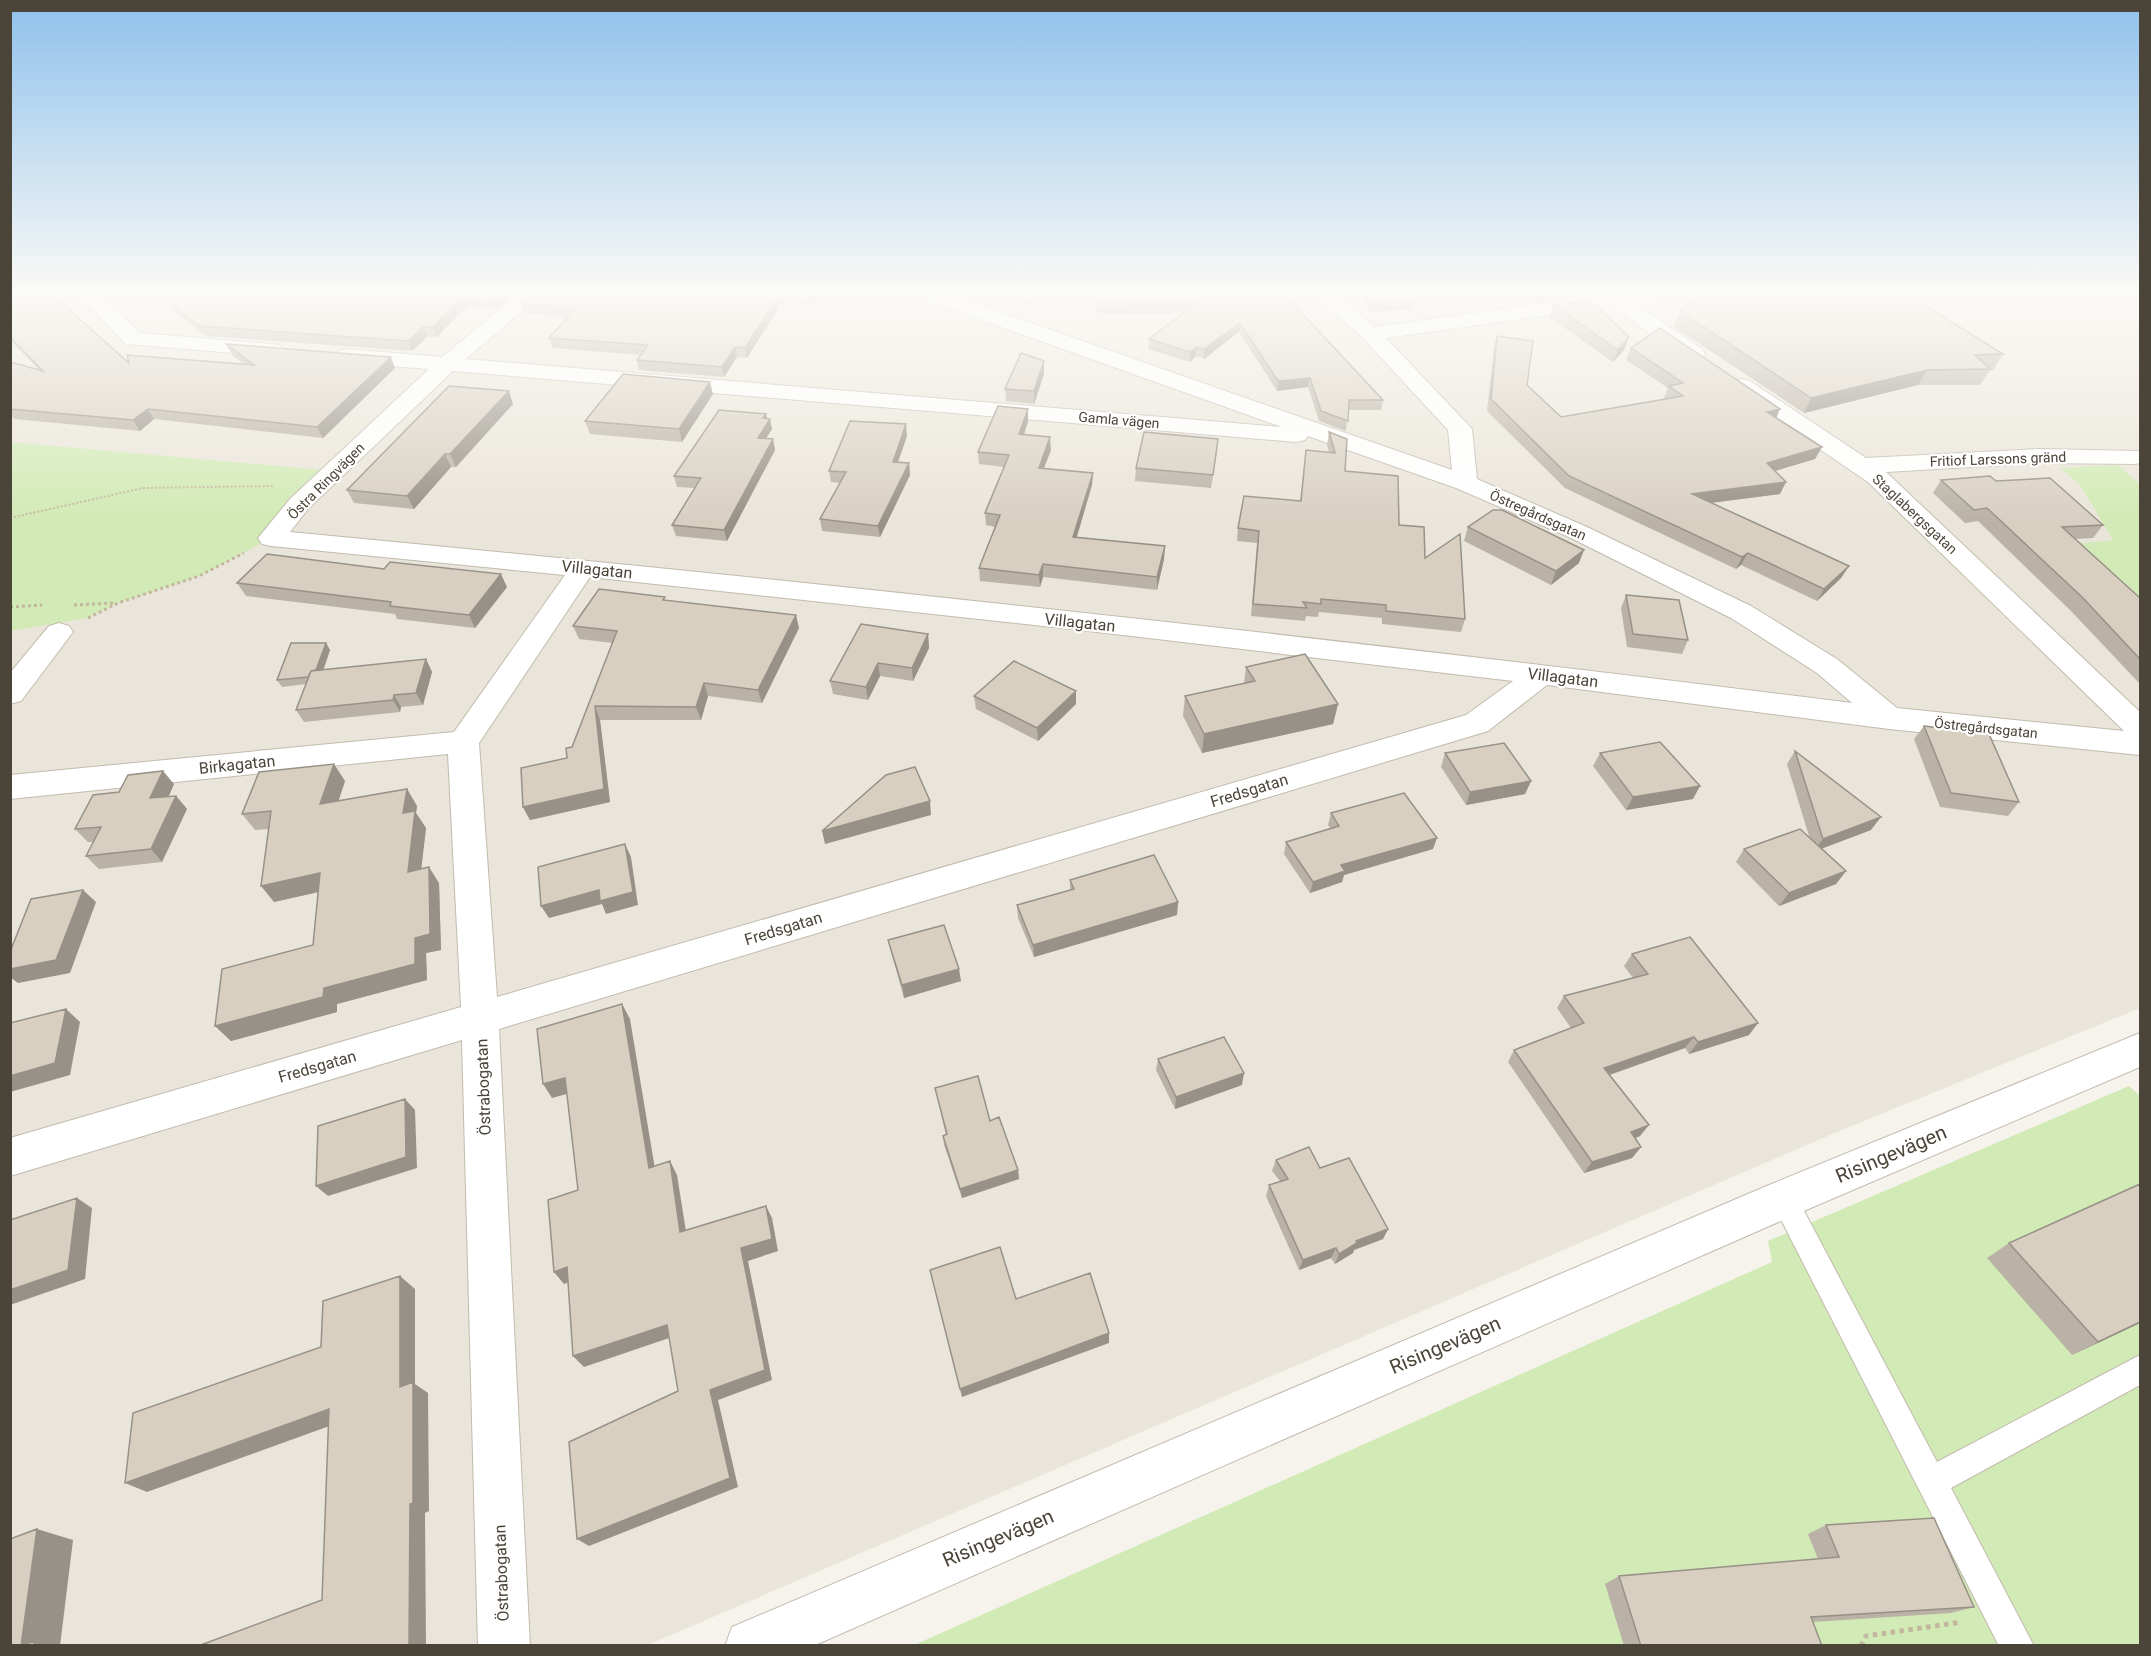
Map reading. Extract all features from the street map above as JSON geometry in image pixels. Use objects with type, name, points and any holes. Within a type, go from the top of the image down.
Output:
[{"type":"street","name":"Östra Ringvägen","points":[[271,538],[299,504],[443,368]]},
{"type":"street","name":"Gamla vägen","points":[[511,368],[1346,440]]},
{"type":"street","name":"Östregårdsgatan","points":[[1140,368],[1465,483],[1578,532],[1742,612],[1827,666],[1889,717],[2140,744]]},
{"type":"street","points":[[1402,368],[1460,429],[1465,483]]},
{"type":"street","name":"Staglabergsgatan","points":[[1715,368],[1877,477],[2140,729]]},
{"type":"street","name":"Fritiof Larssons gränd","points":[[1861,466],[2039,456],[2134,457]]},
{"type":"street","name":"Villagatan","points":[[271,538],[584,567],[1542,674],[1889,717]]},
{"type":"street","points":[[463,742],[584,567]]},
{"type":"street","points":[[10,694],[59,632]]},
{"type":"street","name":"Fredsgatan","points":[[10,1157],[1477,723],[1542,674]]},
{"type":"street","name":"Birkagatan","points":[[10,787],[463,742]]},
{"type":"street","name":"Östrabogatan","points":[[463,742],[480,1018],[504,1646]]},
{"type":"street","name":"Risingevägen","points":[[751,1646],[1784,1199],[2140,1050]]},
{"type":"lane","points":[[1784,1199],[2017,1646]]},
{"type":"lane","points":[[1931,1482],[2140,1369]]},
{"type":"path","points":[[10,518],[143,488],[319,486]]},
{"type":"path","points":[[59,632],[118,603],[200,576],[271,538]]},
{"type":"path","points":[[1861,1646],[1866,1636],[2001,1616]]},
{"type":"shaded area","points":[[11,368],[2140,368],[2140,1008],[1837,1132],[648,1645],[11,1646]]},
{"type":"green space","points":[[11,442],[334,471],[271,538],[199,576],[118,603],[86,618],[11,631]]},
{"type":"green space","points":[[2118,465],[2140,484],[2140,604],[2073,544],[2113,540],[2080,485],[2060,468]]},
{"type":"green space","points":[[2129,1086],[2140,1096],[2140,1645],[912,1646],[1772,1262],[1768,1241]]},
{"type":"building","points":[[10,368],[33,368],[43,371],[40,368],[379,368],[317,427],[148,409],[133,420],[10,409]]},
{"type":"building","points":[[1014,368],[1042,368],[1034,391],[1005,389]]},
{"type":"building","points":[[1270,368],[1353,368],[1383,400],[1349,400],[1348,421],[1321,411],[1310,378],[1278,381]]},
{"type":"building","points":[[1494,368],[1529,368],[1527,385],[1561,417],[1683,396],[1669,386],[1683,383],[1661,368],[1720,368],[1780,409],[1767,412],[1822,447],[1767,463],[1786,482],[1692,494],[1849,566],[1824,589],[1748,553],[1742,557],[1569,476],[1491,399]]},
{"type":"building","points":[[1766,368],[1990,369],[1927,370],[1811,398]]},
{"type":"building","points":[[623,374],[710,382],[679,429],[585,421]]},
{"type":"building","points":[[449,386],[509,391],[450,454],[445,454],[407,496],[347,490]]},
{"type":"building","points":[[998,406],[1028,409],[1019,434],[1050,437],[1039,468],[1093,473],[1073,537],[1165,546],[1157,577],[1043,564],[1039,575],[979,568],[1000,515],[985,513],[1009,455],[978,452]]},
{"type":"building","points":[[719,410],[766,414],[763,418],[770,419],[758,438],[773,439],[724,530],[672,525],[701,478],[674,476]]},
{"type":"building","points":[[850,421],[906,424],[893,462],[909,463],[878,526],[820,519],[846,472],[829,471]]},
{"type":"building","points":[[1144,432],[1218,439],[1213,475],[1136,468]]},
{"type":"building","points":[[1329,432],[1347,439],[1345,471],[1398,476],[1399,525],[1424,527],[1425,558],[1460,534],[1465,619],[1386,611],[1386,605],[1321,599],[1321,604],[1303,602],[1307,608],[1253,604],[1259,531],[1238,528],[1244,496],[1301,501],[1306,450],[1335,453]]},
{"type":"building","points":[[1990,476],[1996,481],[2050,478],[2103,525],[2062,527],[2140,598],[2140,659],[2082,597],[1987,508],[1974,510],[1941,480]]},
{"type":"building","points":[[1493,510],[1502,510],[1584,550],[1556,571],[1468,527]]},
{"type":"building","points":[[267,554],[384,569],[390,562],[501,574],[469,615],[390,606],[391,602],[237,583]]},
{"type":"building","points":[[599,589],[665,597],[663,600],[796,615],[758,690],[704,683],[696,707],[595,706],[604,789],[523,807],[521,768],[567,758],[566,748],[572,747],[617,631],[573,626]]},
{"type":"building","points":[[1626,595],[1679,600],[1688,640],[1633,634]]},
{"type":"building","points":[[861,624],[928,634],[912,668],[878,663],[866,687],[830,681]]},
{"type":"building","points":[[291,643],[326,643],[316,670],[311,671],[308,677],[277,680]]},
{"type":"building","points":[[1305,654],[1338,704],[1204,734],[1185,696],[1255,681],[1246,667]]},
{"type":"building","points":[[426,659],[416,693],[394,695],[393,700],[296,710],[311,671]]},
{"type":"building","points":[[1014,661],[1076,691],[1037,728],[974,696]]},
{"type":"building","points":[[1924,726],[1989,734],[2019,802],[1951,793]]},
{"type":"building","points":[[1660,742],[1700,786],[1633,797],[1600,753]]},
{"type":"building","points":[[1504,743],[1531,781],[1470,792],[1445,753]]},
{"type":"building","points":[[1795,751],[1881,817],[1823,839]]},
{"type":"building","points":[[334,764],[320,804],[407,789],[403,813],[415,811],[408,872],[429,867],[430,934],[415,938],[415,964],[324,988],[323,997],[215,1026],[222,969],[313,945],[320,873],[261,886],[271,811],[242,814],[259,772]]},
{"type":"building","points":[[915,767],[930,801],[822,831],[886,775]]},
{"type":"building","points":[[163,771],[150,798],[176,796],[151,849],[86,856],[101,827],[75,829],[93,795],[119,792],[128,775]]},
{"type":"building","points":[[1404,793],[1437,838],[1341,865],[1345,871],[1313,882],[1286,842],[1339,826],[1331,813]]},
{"type":"building","points":[[1800,829],[1846,871],[1789,893],[1744,849]]},
{"type":"building","points":[[625,844],[633,892],[600,901],[599,890],[541,906],[538,867]]},
{"type":"building","points":[[1154,855],[1178,902],[1033,945],[1017,905],[1074,889],[1070,880]]},
{"type":"building","points":[[83,890],[56,960],[10,969],[10,952],[31,899]]},
{"type":"building","points":[[944,925],[959,969],[902,985],[888,940]]},
{"type":"building","points":[[1690,937],[1758,1023],[1698,1042],[1694,1037],[1604,1068],[1649,1125],[1631,1132],[1641,1147],[1592,1162],[1514,1050],[1584,1023],[1564,996],[1648,974],[1632,954]]},
{"type":"building","points":[[622,1004],[649,1168],[670,1161],[680,1232],[766,1206],[772,1239],[741,1248],[765,1370],[710,1390],[730,1478],[577,1539],[569,1442],[678,1391],[667,1325],[573,1356],[567,1267],[554,1272],[548,1200],[578,1190],[565,1078],[543,1084],[537,1029]]},
{"type":"building","points":[[66,1009],[55,1063],[10,1076],[10,1023]]},
{"type":"building","points":[[1224,1037],[1244,1073],[1176,1097],[1158,1059]]},
{"type":"building","points":[[978,1076],[990,1121],[999,1117],[1018,1170],[960,1189],[943,1136],[947,1134],[935,1088]]},
{"type":"building","points":[[405,1099],[406,1157],[316,1186],[318,1126]]},
{"type":"building","points":[[1309,1147],[1320,1168],[1349,1158],[1388,1229],[1356,1241],[1357,1243],[1339,1254],[1336,1248],[1303,1260],[1269,1185],[1288,1179],[1276,1160]]},
{"type":"building","points":[[2140,1184],[2140,1322],[2098,1342],[2009,1243]]},
{"type":"building","points":[[77,1198],[68,1270],[10,1290],[10,1220]]},
{"type":"building","points":[[1000,1247],[1016,1299],[1090,1273],[1109,1333],[960,1389],[930,1270]]},
{"type":"building","points":[[400,1276],[400,1387],[413,1382],[413,1503],[410,1504],[409,1646],[198,1646],[322,1600],[329,1409],[125,1483],[133,1413],[321,1347],[323,1301]]},
{"type":"building","points":[[1934,1518],[1974,1607],[1811,1617],[1822,1646],[1641,1646],[1619,1576],[1839,1557],[1826,1525]]},
{"type":"building","points":[[37,1529],[21,1646],[10,1646],[10,1539]]},
{"type":"building","points":[[34,1641],[34,1646],[22,1646]]}]
